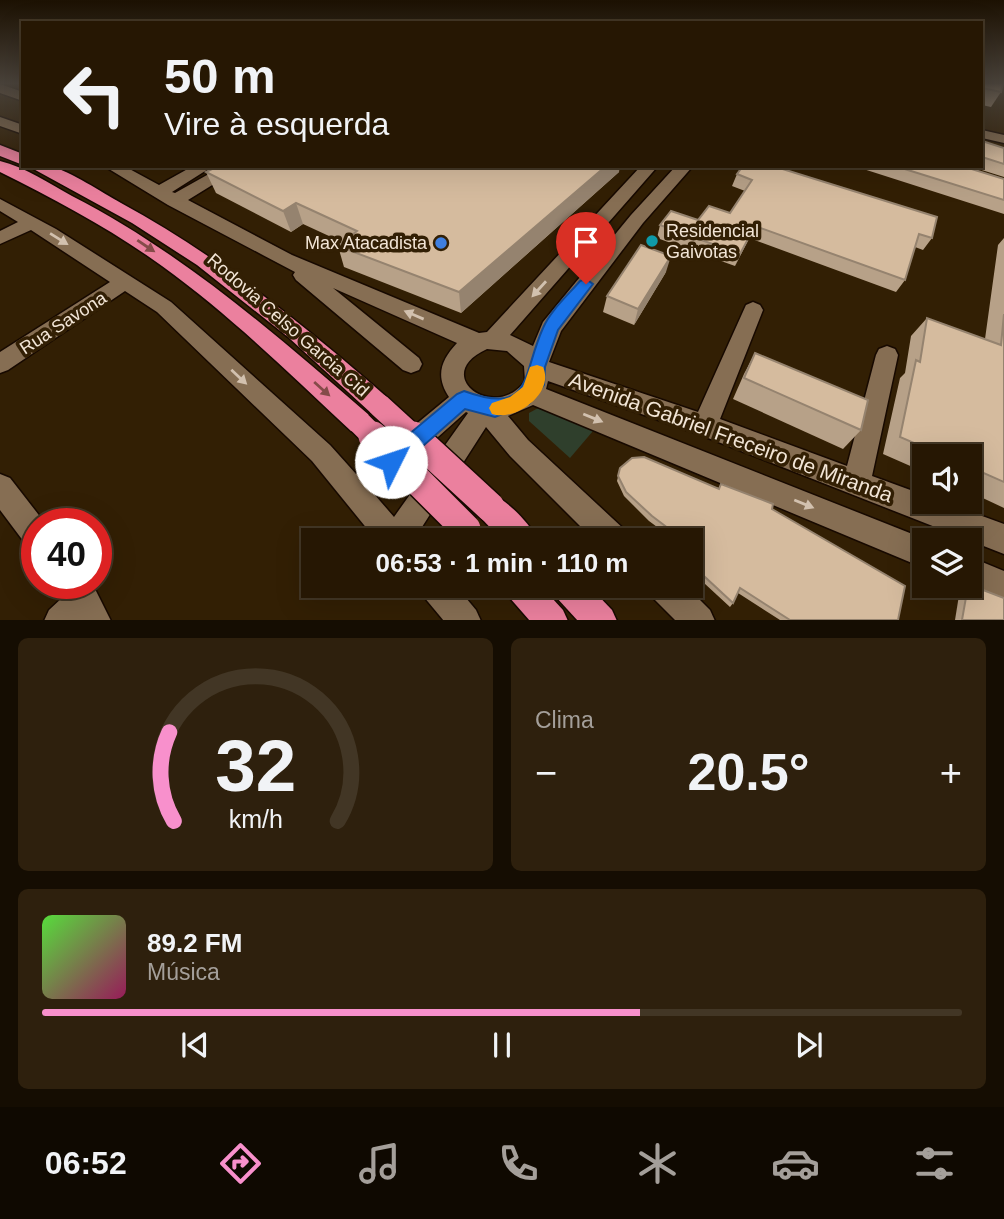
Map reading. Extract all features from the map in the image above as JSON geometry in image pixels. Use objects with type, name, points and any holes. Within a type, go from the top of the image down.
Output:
[{"type":"highway","points":[[0,150],[21,159]]},
{"type":"highway","name":"Rodovia Celso Garcia Cid","points":[[0,166],[114,226],[188,275],[490,507],[510,528]]},
{"type":"highway","name":"Rodovia Celso Garcia Cid","points":[[40,168],[108,203],[190,252],[296,330],[466,528]]},
{"type":"highway","points":[[531,598],[551,620]]},
{"type":"highway","points":[[579,598],[600,620]]},
{"type":"street","points":[[0,120],[21,112]]},
{"type":"street","points":[[0,120],[21,129]]},
{"type":"street","points":[[983,134],[1004,139]]},
{"type":"street","points":[[983,147],[1004,153]]},
{"type":"street","points":[[167,197],[203,168]]},
{"type":"street","points":[[167,197],[231,168]]},
{"type":"street","points":[[602,528],[453,386],[450,371],[456,356],[485,340],[648,168]]},
{"type":"street","points":[[355,493],[474,404],[515,404],[533,380],[551,328],[637,219],[683,168]]},
{"type":"street","points":[[126,169],[167,197],[285,260],[485,340],[521,346],[534,359],[533,380]]},
{"type":"street","points":[[625,192],[639,197],[637,219]]},
{"type":"street","points":[[0,204],[164,307],[321,453],[386,528]]},
{"type":"street","points":[[0,238],[32,222]]},
{"type":"street","points":[[285,260],[411,364]]},
{"type":"street","name":"Rua Savona","points":[[0,364],[126,281]]},
{"type":"street","points":[[705,425],[753,310]]},
{"type":"street","points":[[857,481],[887,355]]},
{"type":"street","name":"Avenida Gabriel Freceiro de Miranda","points":[[533,380],[705,425],[1004,539]]},
{"type":"street","name":"Avenida Gabriel Freceiro de Miranda","points":[[533,380],[912,549]]},
{"type":"street","points":[[403,528],[474,404]]},
{"type":"street","points":[[0,487],[21,515]]},
{"type":"street","points":[[982,577],[1004,586]]},
{"type":"street","points":[[446,598],[464,620]]},
{"type":"street","points":[[675,598],[698,620]]},
{"type":"street","points":[[61,620],[84,601]]},
{"type":"green space","points":[[540,407],[593,431],[570,458],[529,421],[529,413]]},
{"type":"building","points":[[983,141],[1004,148],[1004,164],[983,157]]},
{"type":"building","name":"Max Atacadista","points":[[214,168],[604,168],[459,292],[338,246],[357,231],[296,203],[283,211],[206,172]]},
{"type":"building","points":[[742,168],[779,168],[937,217],[932,238],[919,234],[905,280],[755,226],[740,254],[660,225],[671,211],[698,220],[709,206],[730,213],[752,180],[737,174]]},
{"type":"building","points":[[901,168],[968,168],[1004,179],[1004,200]]},
{"type":"building","points":[[641,245],[671,256],[638,309],[607,296]]},
{"type":"building","points":[[1004,314],[1004,482],[982,472],[982,444],[916,444],[900,437],[916,360],[920,362],[927,318],[1001,345]]},
{"type":"building","points":[[755,353],[868,400],[861,430],[744,378]]},
{"type":"building","points":[[644,457],[719,489],[721,484],[773,504],[772,509],[905,586],[898,620],[790,620],[740,588],[733,603],[703,575],[703,528],[668,528],[626,492],[618,476],[620,468],[632,458]]},
{"type":"building","points":[[982,590],[1004,598],[1004,620],[962,620],[966,598],[982,598]]},
{"type":"slow traffic","points":[[498,408],[515,404],[530,393],[535,385],[537,372]]},
{"type":"place","name":"Residencial Gaivotas","points":[[652,241]]},
{"type":"place","name":"Max Atacadista","points":[[441,243]]},
{"type":"route","points":[[391,462],[464,399],[477,406],[495,409],[515,404],[530,393],[535,385],[536,367],[551,328],[586,284]]}]
